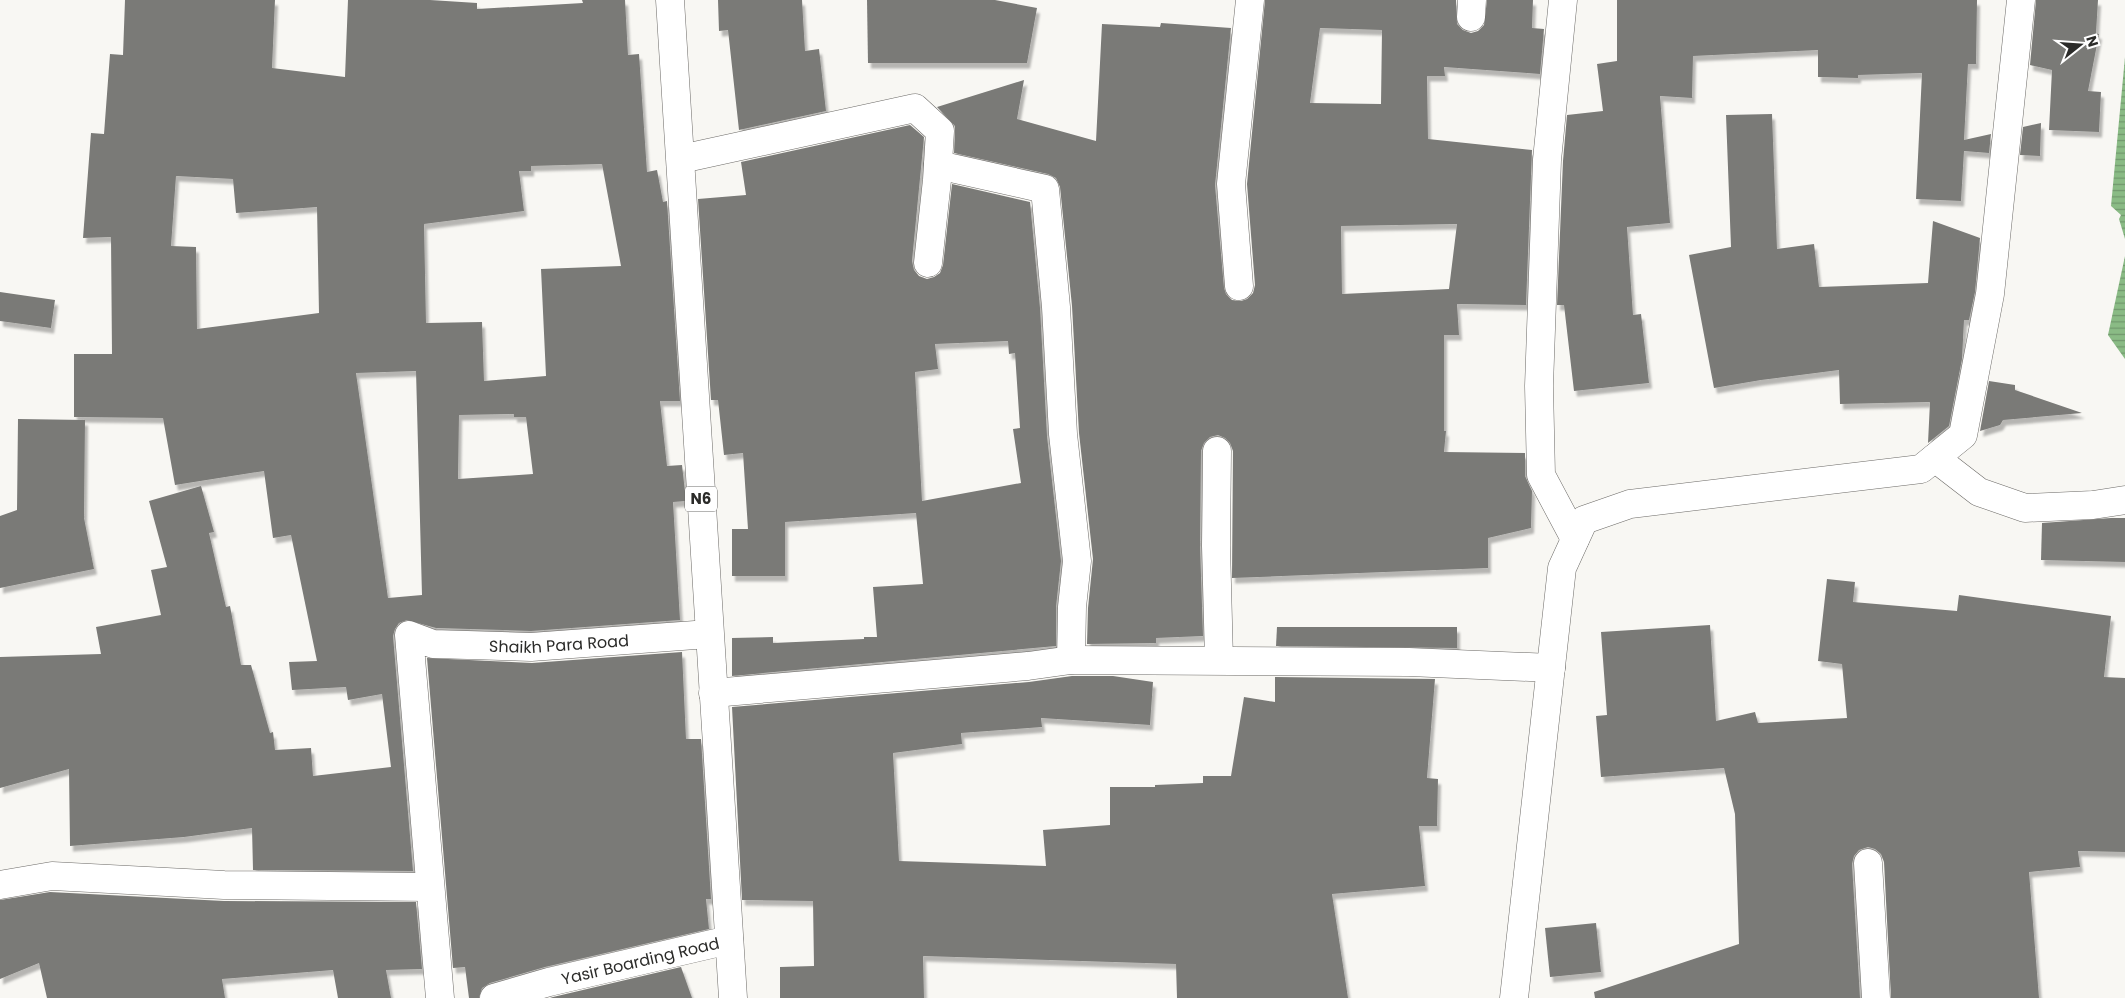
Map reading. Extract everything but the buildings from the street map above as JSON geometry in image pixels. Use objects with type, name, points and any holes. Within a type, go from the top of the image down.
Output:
[{"type":"main road","name":"N6","points":[[670,0],[732,998]]},
{"type":"main road","points":[[1239,286],[1231,184],[1250,0]]},
{"type":"main road","points":[[1563,0],[1547,160],[1539,386],[1541,475],[1575,539]]},
{"type":"main road","points":[[1514,998],[1562,568],[1584,520],[1630,504],[1921,469],[1963,434],[1988,303],[2021,0]]},
{"type":"main road","points":[[681,158],[915,108],[940,131],[928,263]]},
{"type":"main road","points":[[938,165],[1046,189],[1056,307],[1063,434],[1077,561],[1072,607],[1071,660]]},
{"type":"main road","points":[[1217,451],[1216,546],[1219,660]]},
{"type":"main road","points":[[1935,458],[1979,492],[2025,508],[2093,505],[2125,500]]},
{"type":"main road","name":"Shaikh Para Road","points":[[430,887],[409,635],[433,644],[531,647],[709,634]]},
{"type":"main road","points":[[713,693],[1028,666],[1071,660],[1409,662],[1551,668]]},
{"type":"main road","points":[[1868,863],[1876,998]]},
{"type":"main road","points":[[0,885],[52,876],[224,884],[430,887],[440,998]]},
{"type":"main road","name":"Yasir Boarding Road","points":[[494,998],[549,982],[729,940]]},
{"type":"shaded area","points":[[2125,57],[2125,239],[2119,219],[2121,215],[2111,206]]},
{"type":"shaded area","points":[[2125,256],[2125,359],[2108,335]]}]
